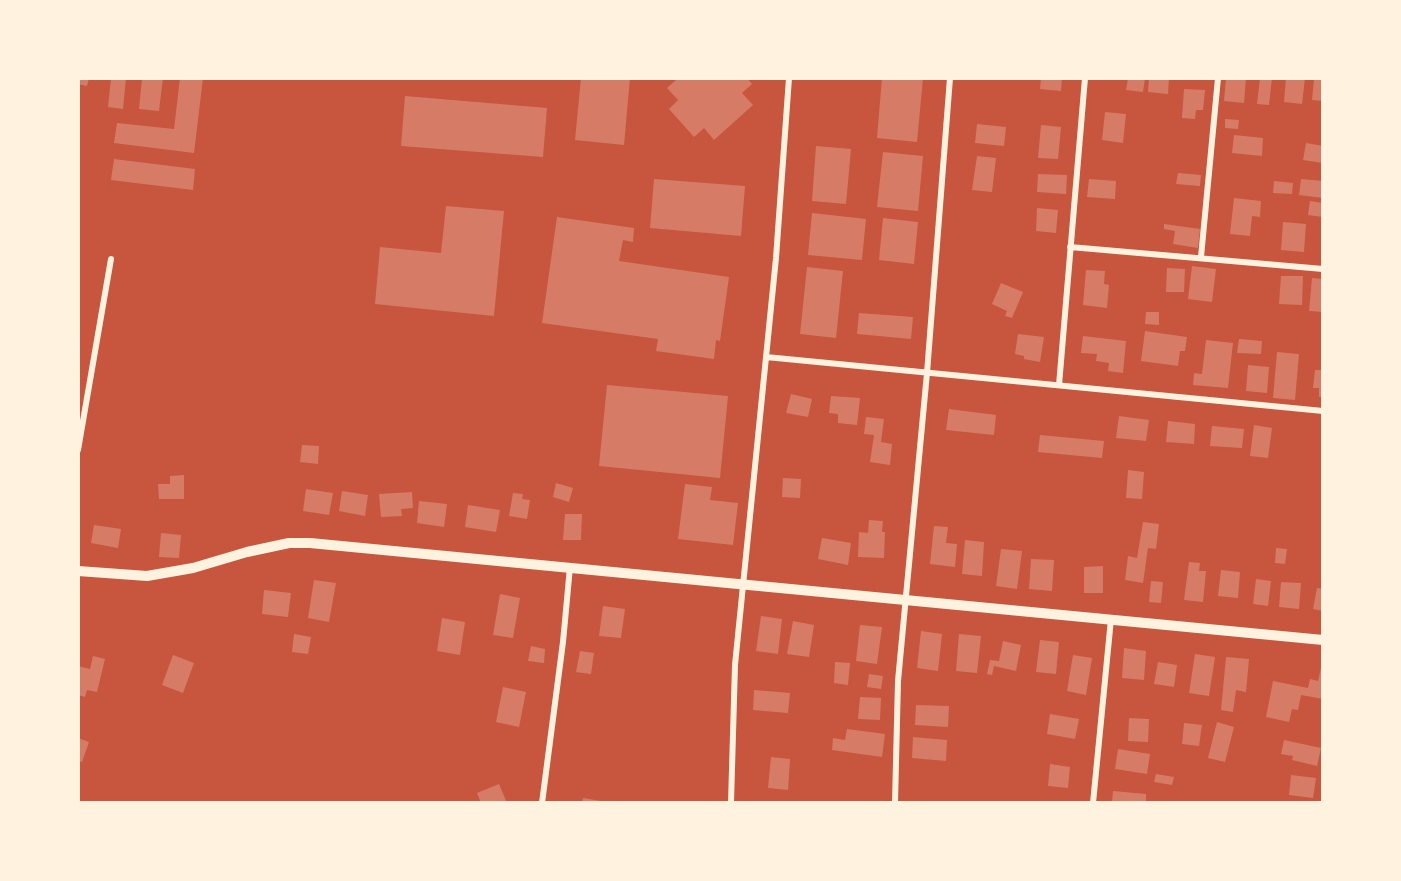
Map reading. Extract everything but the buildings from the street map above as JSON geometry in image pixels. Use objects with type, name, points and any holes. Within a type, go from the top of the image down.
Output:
[{"type":"main road","points":[[78,571],[147,576],[193,568],[247,552],[289,543],[310,543],[1323,640]]},
{"type":"street","points":[[731,803],[735,665],[776,258],[789,78]]},
{"type":"street","points":[[895,803],[898,681],[927,373],[950,78]]},
{"type":"street","points":[[1059,385],[1085,78]]},
{"type":"street","points":[[1201,257],[1218,78]]},
{"type":"street","points":[[1070,247],[1323,269]]},
{"type":"street","points":[[78,450],[111,259]]},
{"type":"street","points":[[766,357],[1323,411]]},
{"type":"street","points":[[542,803],[564,642],[570,567]]},
{"type":"street","points":[[1093,803],[1111,618]]}]
